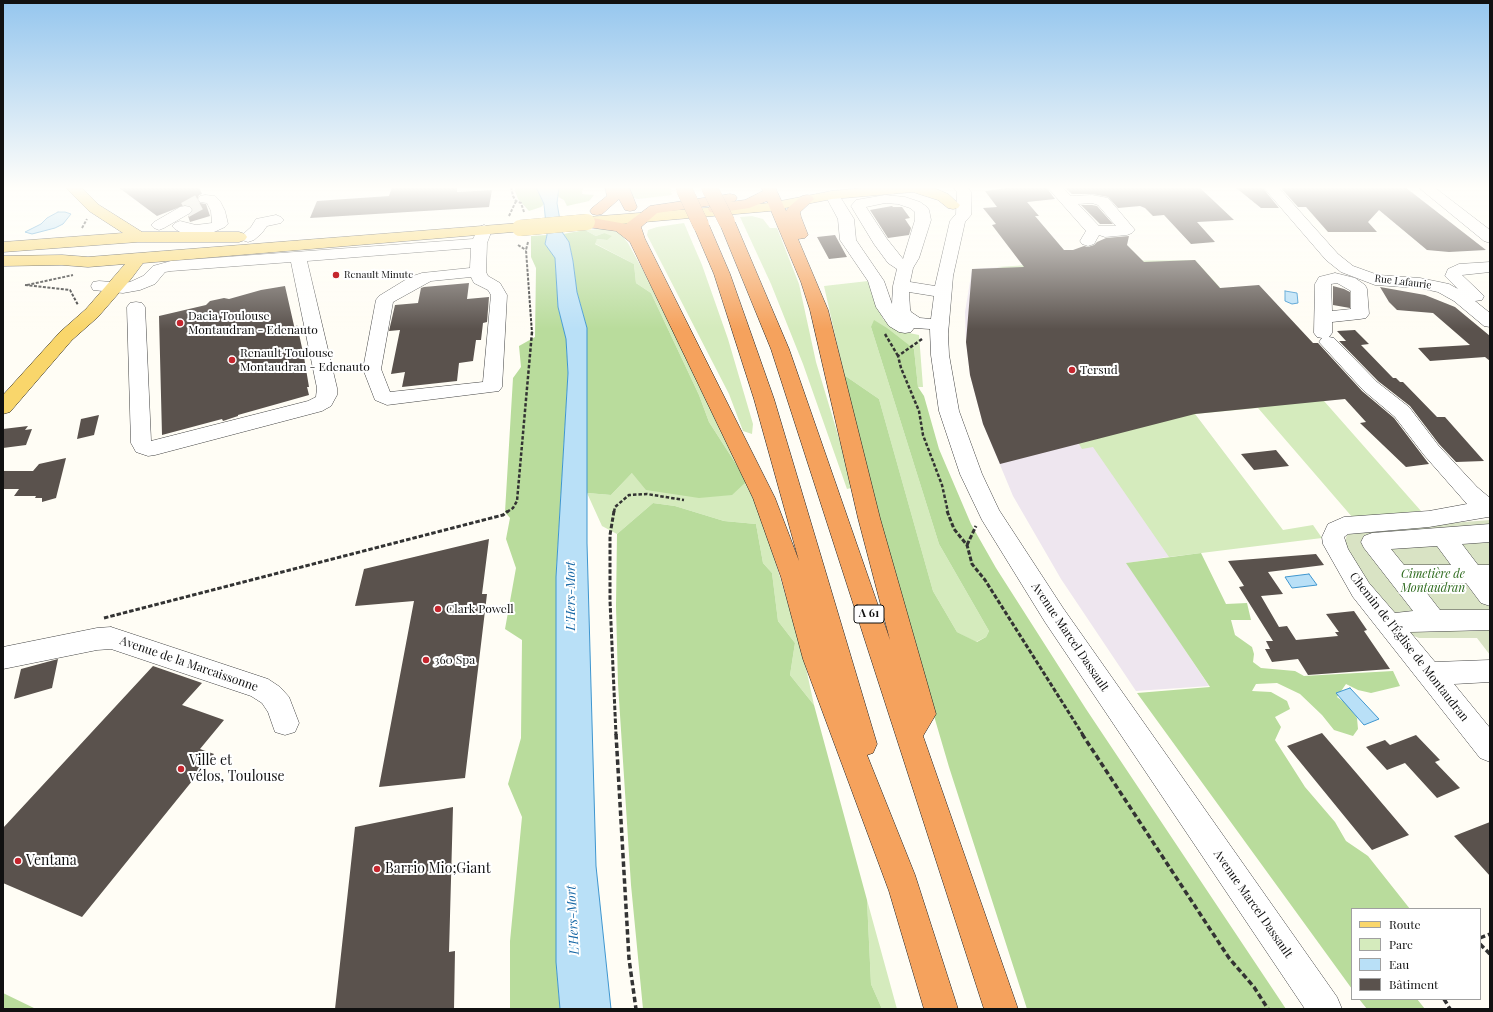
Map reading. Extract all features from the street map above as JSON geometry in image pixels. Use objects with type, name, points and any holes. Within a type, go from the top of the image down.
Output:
[{"type":"highway","points":[[643,234],[764,498],[793,577],[816,659],[904,889]]},
{"type":"highway","points":[[705,234],[722,274],[764,399],[904,889],[941,1009]]},
{"type":"highway","name":"A 61","points":[[732,234],[780,349],[1001,1009]]},
{"type":"highway","points":[[789,234],[819,310],[869,518],[923,714],[909,734]]},
{"type":"highway","points":[[800,234],[808,253],[811,266],[809,282]]},
{"type":"main road","points":[[83,268],[90,234]]},
{"type":"main road","points":[[134,234],[138,237]]},
{"type":"main road","points":[[3,247],[138,237],[277,237],[314,234]]},
{"type":"main road","points":[[83,268],[138,259],[482,237],[488,234]]},
{"type":"main road","points":[[66,336],[84,306],[106,287],[130,270],[138,259],[138,237]]},
{"type":"main road","points":[[3,262],[62,260],[96,272],[99,279],[106,287]]},
{"type":"main road","points":[[3,407],[66,336],[92,312],[106,287]]},
{"type":"street","points":[[248,237],[252,234]]},
{"type":"street","points":[[847,234],[848,240],[876,281],[885,307],[895,322],[914,332],[934,333]]},
{"type":"street","points":[[876,234],[894,260],[904,268]]},
{"type":"street","points":[[917,234],[911,258],[904,268],[901,286],[901,309],[904,315],[934,333]]},
{"type":"street","name":"Avenue Marcel Dassault","points":[[955,234],[934,333],[940,355],[949,411],[958,440],[990,514],[1054,615],[1326,1009]]},
{"type":"street","name":"Rue Lafaurie","points":[[1312,234],[1332,257],[1347,269],[1374,280],[1420,283],[1443,288],[1460,297],[1490,322]]},
{"type":"street","points":[[106,287],[123,288],[142,284],[149,280],[159,269],[171,266],[381,262],[384,251],[450,246],[482,237],[478,272],[480,279],[494,287],[499,295],[492,387],[387,399],[382,396],[372,369],[385,300],[416,281],[428,276],[478,272]]},
{"type":"street","points":[[447,275],[450,246]]},
{"type":"street","points":[[416,281],[420,248]]},
{"type":"street","points":[[136,307],[141,443],[143,447],[148,449],[315,406],[324,401],[327,395],[327,388],[299,263]]},
{"type":"street","points":[[1490,266],[1459,269],[1454,272],[1453,276],[1460,284],[1490,307]]},
{"type":"street","points":[[901,286],[943,292]]},
{"type":"street","points":[[1325,331],[1370,386],[1377,399],[1389,413],[1431,450],[1469,493],[1489,508]]},
{"type":"street","name":"Chemin de l'Église de Montaudran","points":[[1489,508],[1429,519],[1344,526],[1336,530],[1334,544],[1361,590],[1490,750]]},
{"type":"street","points":[[1434,620],[1372,542],[1490,533]]},
{"type":"street","points":[[1442,536],[1482,574],[1490,596]]},
{"type":"street","points":[[1398,574],[1482,574]]},
{"type":"street","points":[[1399,622],[1434,620],[1490,620]]},
{"type":"street","name":"Avenue de la Marcaissonne","points":[[3,658],[97,639],[112,638],[259,687],[271,695],[280,706],[285,723]]},
{"type":"street","points":[[1429,674],[1490,671]]},
{"type":"path","points":[[96,620],[503,515],[513,508],[517,501],[532,330],[526,250]]},
{"type":"path","points":[[83,268],[53,281],[25,285],[70,290],[77,305],[84,306]]},
{"type":"path","points":[[934,333],[898,356],[901,368],[918,411],[923,435],[942,485],[946,508],[954,529],[967,545],[972,564],[985,580],[1091,749],[1229,958],[1254,987],[1268,1009]]},
{"type":"path","points":[[636,1009],[629,959],[613,678],[610,600],[610,534],[615,507],[629,495],[647,494],[684,500]]},
{"type":"path","points":[[967,545],[977,524]]},
{"type":"path","points":[[1481,945],[1490,954]]},
{"type":"path","points":[[1445,1000],[1450,1009]]},
{"type":"shaded area","points":[[1091,261],[1195,414],[1289,539],[1127,563],[1209,686],[1136,691],[1061,579],[1013,496],[983,424],[970,375],[966,342],[965,312],[972,269]]},
{"type":"green space","points":[[563,234],[593,234],[596,236],[607,234],[612,236],[607,240],[597,239],[595,244],[634,264],[636,283],[651,293],[699,395],[709,422],[747,481],[732,495],[699,498],[646,490],[632,473],[611,495],[587,493],[587,328],[577,292],[569,242]]},
{"type":"green space","points":[[605,234],[621,234],[628,243],[652,287],[740,470],[709,422],[699,395],[651,293],[636,283],[634,264],[594,243],[597,239],[607,240]]},
{"type":"green space","points":[[689,234],[702,265],[728,339],[753,424],[752,434],[743,431],[729,394],[647,235]]},
{"type":"green space","points":[[748,234],[779,234],[799,284],[816,362],[844,455],[851,488],[847,489],[803,364],[771,284]]},
{"type":"green space","points":[[547,235],[545,244],[555,257],[558,307],[566,339],[568,373],[556,577],[556,962],[560,1009],[510,1009],[510,941],[522,817],[508,784],[521,738],[522,640],[505,629],[516,568],[506,539],[510,518],[505,512],[513,378],[521,367],[519,346],[535,337],[536,268],[531,257],[531,236]]},
{"type":"green space","points":[[1195,260],[1324,401],[1421,511],[1353,518],[1258,408],[1195,414],[1283,530],[1313,525],[1322,538],[1169,557],[1093,447],[1082,449],[1064,419],[1003,268],[997,267],[1092,261]]},
{"type":"green space","points":[[868,281],[883,319],[904,332],[919,335],[923,387],[918,387],[914,349],[871,327],[939,544],[989,631],[986,637],[976,642],[957,632],[933,591],[879,399],[844,375],[824,286]]},
{"type":"green space","points":[[874,320],[914,349],[918,387],[924,396],[939,449],[971,524],[996,568],[1086,709],[1286,1009],[1027,1009],[949,767],[874,512],[844,375],[879,399],[933,591],[957,632],[977,642],[986,637],[989,631],[939,544],[871,327]]},
{"type":"green space","points":[[632,473],[747,481],[765,528],[803,654],[814,705],[790,675],[795,643],[778,621],[772,573],[763,563],[756,524],[724,521],[675,506],[653,503],[617,534],[602,526],[587,493],[611,495]]},
{"type":"green space","points":[[653,503],[675,506],[724,521],[756,524],[763,563],[772,573],[778,621],[795,643],[790,675],[814,705],[867,900],[871,984],[882,1009],[643,1009],[631,885],[618,684],[616,606],[617,534]]},
{"type":"green space","name":"Cimetière de Montaudran","points":[[1490,520],[1490,655],[1477,638],[1419,638],[1401,631],[1343,547],[1347,535],[1360,530]]},
{"type":"green space","points":[[1201,553],[1226,604],[1247,603],[1251,620],[1231,620],[1235,635],[1252,647],[1254,654],[1253,662],[1261,668],[1295,671],[1304,676],[1393,671],[1400,686],[1371,693],[1358,690],[1346,684],[1337,697],[1348,705],[1357,718],[1358,729],[1353,736],[1334,730],[1322,715],[1300,694],[1277,683],[1256,684],[1252,691],[1271,692],[1287,701],[1290,709],[1275,717],[1281,727],[1275,740],[1305,787],[1335,822],[1346,841],[1368,856],[1409,908],[1351,908],[1351,988],[1137,693],[1210,687],[1126,563]]},
{"type":"green space","points":[[867,900],[897,1009],[882,1009],[871,984]]},
{"type":"green space","points":[[3,993],[36,1009],[3,1009]]},
{"type":"green space","points":[[1360,1000],[1418,1000],[1425,1009],[1367,1009]]},
{"type":"water","name":"L'Hers-Mort","points":[[564,234],[569,242],[577,292],[587,328],[587,543],[596,866],[611,1009],[560,1009],[556,962],[556,577],[568,373],[566,339],[558,307],[555,258],[545,244],[547,235]]},
{"type":"water","points":[[1285,291],[1297,293],[1298,303],[1292,304],[1285,301]]},
{"type":"water","points":[[1309,574],[1317,585],[1292,588],[1285,577]]},
{"type":"water","points":[[1350,688],[1379,719],[1364,725],[1336,693]]},
{"type":"building","points":[[886,234],[909,234],[909,235],[888,238]]},
{"type":"building","points":[[999,234],[1051,234],[1064,250],[1073,250],[1084,246],[1088,247],[1106,238],[1129,236],[1127,245],[1144,262],[1195,260],[1220,288],[1259,285],[1313,343],[1318,343],[1362,391],[1394,418],[1429,464],[1406,467],[1360,423],[1366,422],[1345,399],[1195,414],[1000,464],[983,424],[970,375],[966,342],[972,269],[1024,267]]},
{"type":"building","points":[[1182,234],[1208,234],[1215,242],[1191,244]]},
{"type":"building","points":[[1408,234],[1466,234],[1486,250],[1449,252],[1427,250]]},
{"type":"building","points":[[835,235],[847,257],[829,259],[817,237]]},
{"type":"building","points":[[469,283],[467,299],[489,297],[487,322],[483,323],[481,340],[476,340],[473,361],[459,363],[457,381],[402,387],[405,372],[391,374],[400,330],[389,331],[395,305],[418,303],[421,288],[424,287]]},
{"type":"building","name":"Renault Toulouse Montaudran - Edenauto","points":[[285,286],[295,330],[297,325],[304,357],[309,395],[238,415],[223,421],[222,419],[162,435],[159,316],[206,305],[210,301],[224,298],[229,299],[261,290]]},
{"type":"building","points":[[1333,286],[1350,292],[1350,308],[1333,305]]},
{"type":"building","points":[[1380,287],[1425,295],[1455,307],[1490,336],[1490,361],[1485,357],[1430,361],[1418,348],[1470,345],[1433,313],[1397,310],[1389,302]]},
{"type":"building","points":[[1355,330],[1369,344],[1361,345],[1393,378],[1403,382],[1437,417],[1445,417],[1484,461],[1456,462],[1439,444],[1410,406],[1378,381],[1339,341],[1346,341],[1337,331]]},
{"type":"building","points":[[99,415],[94,435],[77,439],[81,419]]},
{"type":"building","points":[[28,426],[25,430],[32,429],[26,445],[3,448],[3,429]]},
{"type":"building","points":[[1276,450],[1289,466],[1254,470],[1241,454]]},
{"type":"building","points":[[66,458],[56,498],[42,502],[42,498],[35,498],[36,496],[14,496],[19,489],[3,489],[3,471],[33,471],[39,464]]},
{"type":"building","points":[[489,539],[482,594],[487,594],[465,778],[379,787],[414,601],[355,606],[364,569]]},
{"type":"building","points":[[1316,554],[1324,565],[1268,572],[1283,594],[1261,596],[1279,627],[1287,626],[1296,640],[1338,636],[1335,632],[1339,632],[1326,614],[1354,611],[1367,630],[1364,631],[1390,669],[1308,675],[1298,659],[1272,662],[1265,649],[1270,649],[1266,641],[1273,641],[1239,587],[1244,586],[1228,561]]},
{"type":"building","points":[[58,659],[52,688],[14,699],[21,669]]},
{"type":"building","points":[[153,666],[202,683],[182,705],[224,720],[200,749],[214,754],[82,917],[3,883],[3,828]]},
{"type":"building","points":[[1322,733],[1409,835],[1372,850],[1287,746]]},
{"type":"building","points":[[1416,735],[1440,760],[1435,762],[1460,788],[1437,798],[1405,763],[1387,770],[1366,747],[1385,740],[1390,745]]},
{"type":"building","points":[[453,807],[449,952],[455,951],[454,1009],[335,1009],[355,827]]},
{"type":"building","points":[[1490,822],[1490,876],[1454,836]]},
{"type":"place","name":"Renault Minute","points":[[336,275]]},
{"type":"place","name":"Dacia Toulouse Montaudran - Edenauto","points":[[180,323]]},
{"type":"place","name":"Renault Toulouse Montaudran - Edenauto","points":[[232,360]]},
{"type":"place","name":"Tersud","points":[[1072,370]]},
{"type":"place","name":"Clark Powell","points":[[438,609]]},
{"type":"place","name":"360 Spa","points":[[426,660]]},
{"type":"place","name":"Ville et vélos, Toulouse","points":[[181,769]]},
{"type":"place","name":"Ventana","points":[[18,861]]},
{"type":"place","name":"Barrio Mio;Giant","points":[[377,869]]}]
